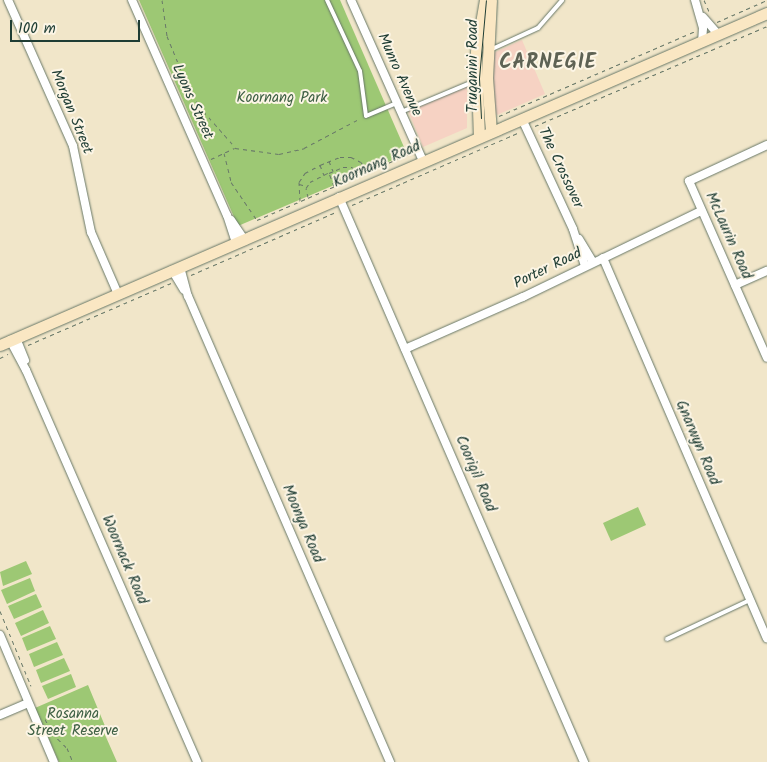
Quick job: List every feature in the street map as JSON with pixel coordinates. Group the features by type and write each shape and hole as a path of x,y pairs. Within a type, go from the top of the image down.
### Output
{"street":[{"name":"Morgan Street","path":"8,0 73,146 91,232 118,294"},
{"name":"Lyons Street","path":"132,0 240,241"},
{"name":"Munro Avenue","path":"351,0 420,156"},
{"name":"Truganini Road","path":"479,136 475,81 477,34 485,0"},
{"name":"Truganini Road","path":"491,0 488,50 491,132"},
{"path":"695,0 706,27 718,34"},
{"name":"Koornang Road","path":"12,345 118,294 179,274 337,192 420,156 491,132 524,124 702,41 767,13"},
{"path":"702,41 706,27"},
{"name":"The Crossover","path":"524,124 573,229 585,266"},
{"name":"McLaurin Road","path":"767,145 689,181 767,358"},
{"name":"Coorigil Road","path":"337,192 584,762"},
{"name":"Porter Road","path":"405,349 701,211"},
{"name":"The Crossover","path":"573,229 594,262"},
{"name":"Gnarwyn Road","path":"602,258 767,638"},
{"path":"735,285 767,271"},
{"name":"Moonya Road","path":"179,274 390,762"},
{"name":"Woornack Road","path":"12,345 26,370 197,762"},
{"path":"0,636 54,762"},
{"path":"0,715 28,703"}],"lane":[{"path":"327,0 360,71 366,116 396,103"},
{"path":"488,50 538,28 562,0"},
{"path":"401,112 475,81"},
{"path":"667,639 750,600"}],"path":[{"path":"162,0 167,36 188,87 198,105 235,148"},
{"path":"494,118 767,0"},
{"path":"0,358 12,345 179,274 344,208 524,124 767,26"},
{"path":"204,162 235,148 278,154 304,148 366,116"},
{"path":"224,153 231,182 257,220 308,198 337,192 368,172 420,156"},
{"path":"300,201 298,184 305,172 329,160 352,156 361,162 368,172"},
{"path":"329,160 333,171"},
{"path":"320,164 324,175"},
{"path":"298,184 307,186 333,171 352,167 360,176"},
{"path":"329,173 337,192"},
{"path":"307,186 308,198"},
{"path":"0,611 32,688"},
{"path":"43,713 73,762"}],"shaded area":[{"path":"522,40 545,94 497,115 493,105 493,53"},
{"path":"467,82 467,128 423,147 407,108"}],"green space":[{"name":"Koornang Park","path":"139,0 340,0 407,154 238,226"},
{"path":"638,507 646,525 611,541 603,523"},
{"path":"26,561 32,574 3,586 0,572"},
{"path":"30,578 35,591 7,604 1,590"},
{"path":"36,594 42,607 14,619 8,606"},
{"path":"43,610 49,623 21,636 15,623"},
{"path":"50,626 56,639 27,651 22,638"},
{"path":"57,642 63,655 34,667 29,654"},
{"path":"64,658 70,671 41,683 36,670"},
{"path":"71,674 76,687 48,699 42,686"},
{"name":"Rosanna Street Reserve","path":"88,685 105,726 102,728 117,762 59,762 35,708"}],"tram line":[{"path":"481,118 479,78 486,0"}],"district":[{"name":"CARNEGIE","path":"548,63"}]}
